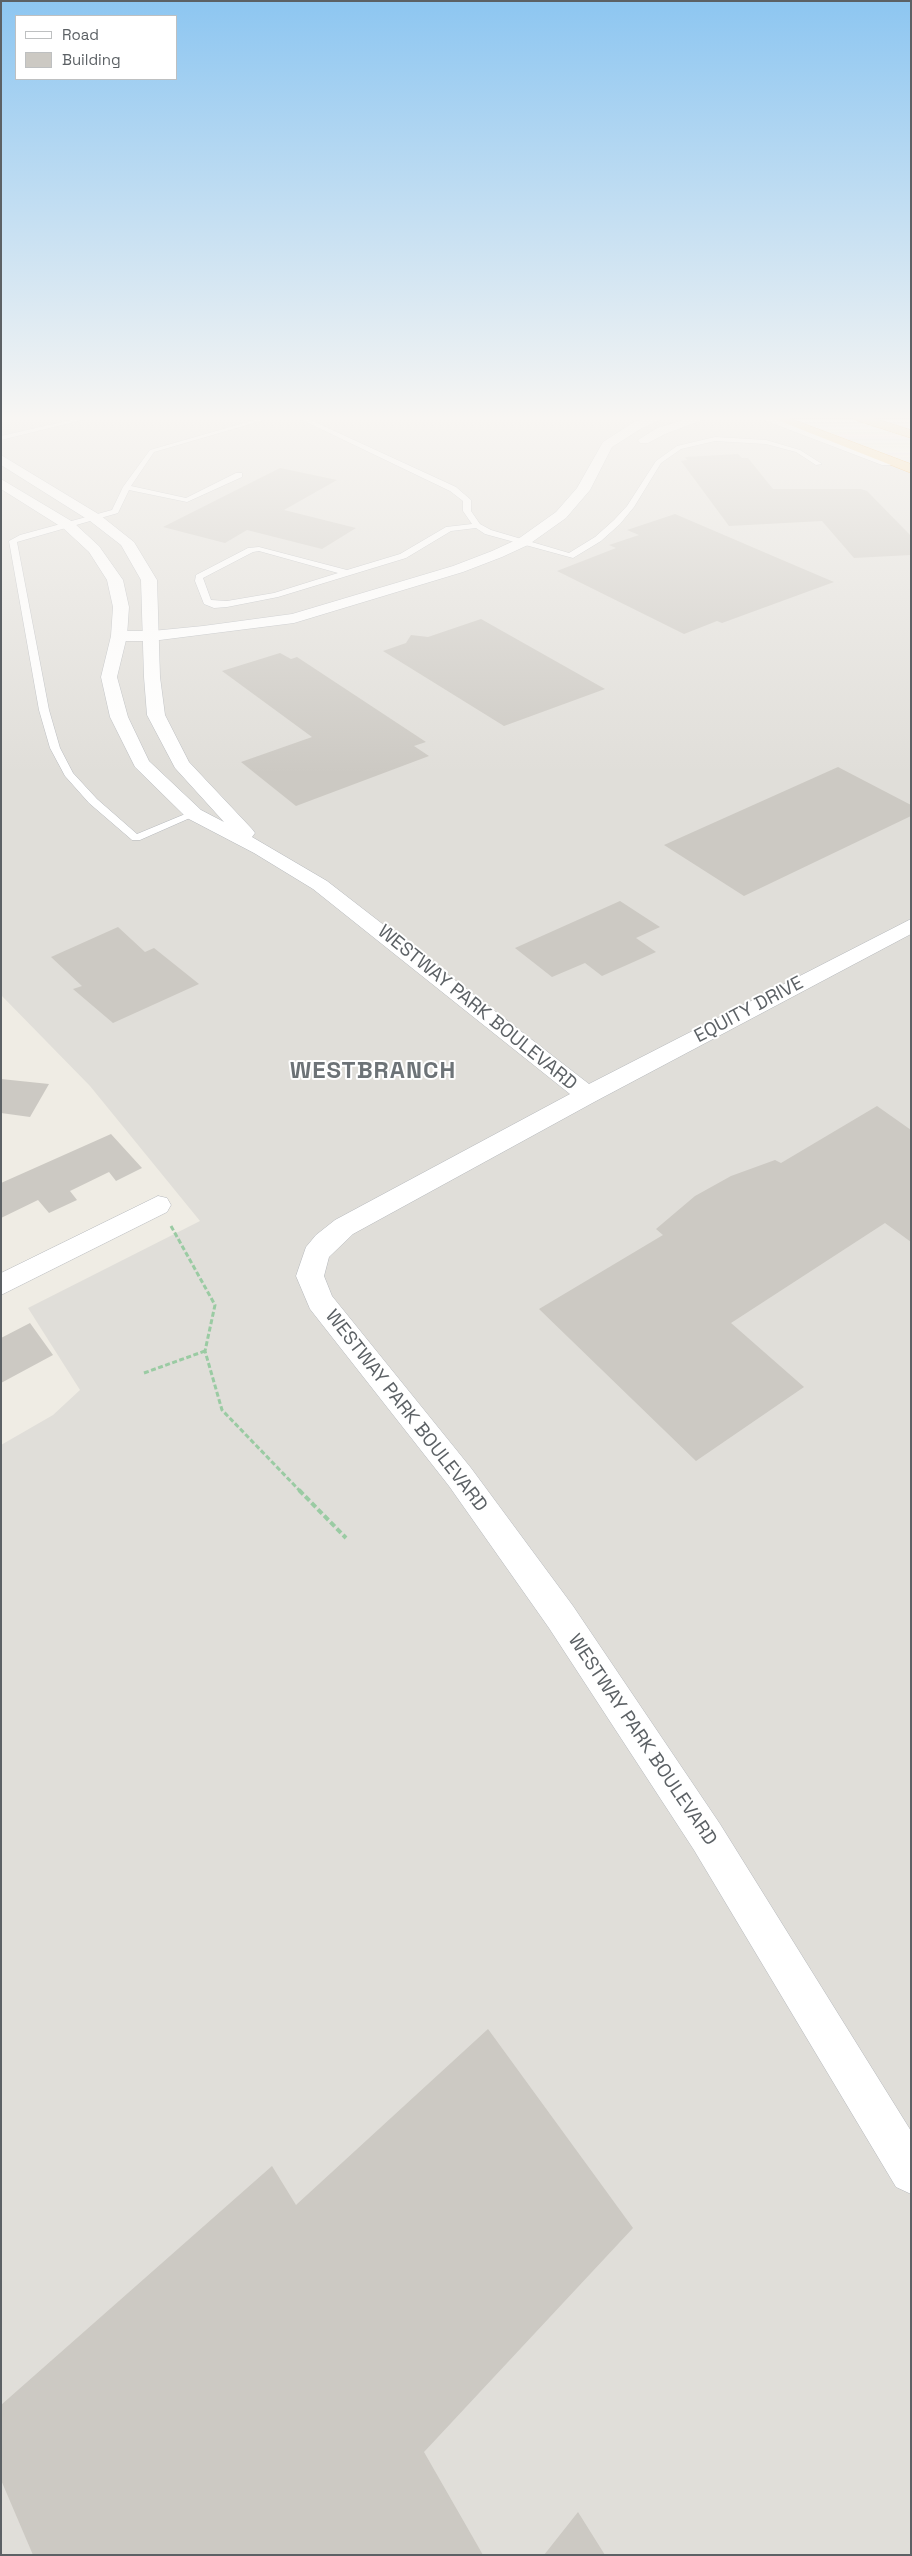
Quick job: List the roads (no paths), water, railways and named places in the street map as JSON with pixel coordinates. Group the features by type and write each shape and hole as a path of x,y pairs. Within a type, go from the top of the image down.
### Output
{"street":[{"name":"WESTWAY PARK BOULEVARD","path":"80,536 94,549 116,580 121,607 119,636 109,677 119,717 141,763 194,814 261,849 320,885 587,1095 344,1227 326,1242 316,1254 310,1276 320,1301 460,1477 566,1625 707,1837 911,2172"},
{"name":"WESTWAY PARK BOULEVARD","path":"120,536 127,542 149,580 152,677 156,715 181,764 261,849"},
{"path":"119,636 152,636 250,626 294,618 458,569 523,542 531,536"},
{"name":"EQUITY DRIVE","path":"587,1095 911,925"},
{"path":"1,1285 158,1204"}],"lane":[{"path":"29,536 13,541 44,710 55,748 69,774 93,801 136,838 194,814"},
{"path":"347,573 259,549 251,550 206,573 199,577 199,581 207,602 214,605 275,595 403,556 437,536"},
{"path":"503,536 570,556 601,536"}],"district":[{"name":"WESTBRANCH","path":"373,1071"}]}
